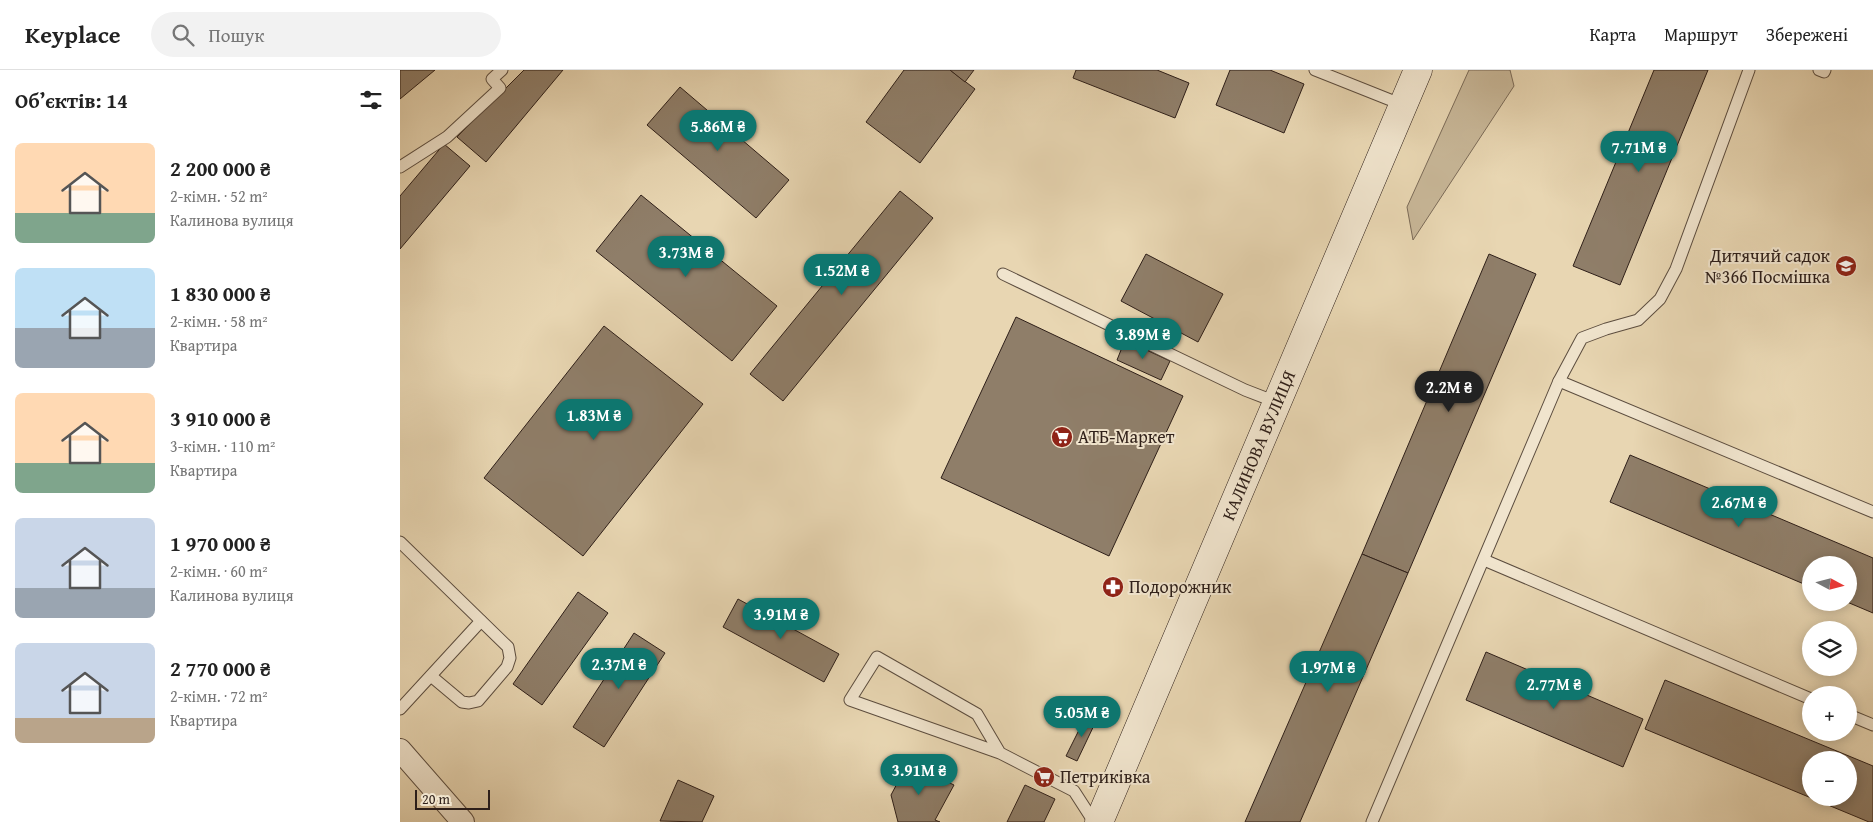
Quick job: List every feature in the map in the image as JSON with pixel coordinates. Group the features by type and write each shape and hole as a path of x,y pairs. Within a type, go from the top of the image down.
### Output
{"main road":[{"name":"КАЛИНОВА ВУЛИЦЯ","path":"1099,822 1418,70"}],"street":[{"path":"400,750 463,822"}],"lane":[{"path":"400,167 447,137 500,88 492,79 502,70"},
{"path":"1315,70 1403,105"},
{"path":"1372,822 1559,381 1582,338 1638,320 1660,299 1676,269 1749,70"},
{"path":"1819,70 1824,72 1825,70"},
{"path":"1003,274 1245,390 1276,402"},
{"path":"1559,381 1873,512"},
{"path":"400,542 508,647 510,658 507,667 478,701 462,702 431,676"},
{"path":"1484,560 1802,695"},
{"path":"400,709 481,622"},
{"path":"1000,753 977,714 877,657 850,700 1000,753 1074,791 1094,822"},
{"path":"1857,718 1873,725"}],"shaded area":[{"path":"1469,70 1510,70 1514,86 1413,240 1407,207"}],"building":[{"path":"400,70 435,70 400,99"},
{"path":"524,70 563,70 486,162 457,137"},
{"path":"904,70 950,70 975,89 920,163 866,122"},
{"path":"950,70 974,70 965,82"},
{"path":"1076,70 1157,70 1189,83 1175,118 1073,78"},
{"path":"1230,70 1270,70 1304,84 1284,133 1216,105"},
{"path":"1654,70 1708,70 1620,285 1573,266"},
{"path":"680,87 789,180 756,218 647,125"},
{"path":"444,144 470,166 400,249 400,196"},
{"path":"900,191 933,218 783,401 750,374"},
{"path":"641,195 777,306 732,361 596,251"},
{"path":"1146,254 1223,294 1198,342 1121,301"},
{"path":"1489,254 1536,274 1408,573 1362,554"},
{"name":"АТБ-Маркет","path":"1016,317 1183,396 1109,556 941,478"},
{"path":"604,326 703,404 583,556 484,478"},
{"path":"1125,340 1170,361 1161,380 1117,360"},
{"path":"1630,455 1873,558 1873,613 1858,607 1858,556 1802,556 1802,583 1610,502"},
{"path":"1362,554 1408,573 1300,822 1245,822"},
{"path":"578,592 608,613 542,705 513,684"},
{"path":"738,599 839,654 824,682 723,627"},
{"path":"634,633 665,653 604,747 573,727"},
{"path":"1486,652 1643,719 1623,767 1466,700"},
{"path":"1665,680 1802,737 1802,741 1813,741 1837,751 1802,751 1802,794 1645,729"},
{"path":"1087,714 1097,719 1077,761 1066,756"},
{"path":"1857,759 1873,766 1873,822 1830,806 1857,806"},
{"path":"908,763 954,785 935,820 940,822 898,822 891,795"},
{"path":"678,780 714,796 702,822 660,821"},
{"path":"1025,785 1055,799 1044,822 1007,822"}],"place":[{"name":"Дитячий садок №366 Посмішка","path":"1846,266"},
{"name":"АТБ-Маркет","path":"1062,437"},
{"name":"Подорожник","path":"1113,587"},
{"name":"Петриківка","path":"1044,777"}]}
